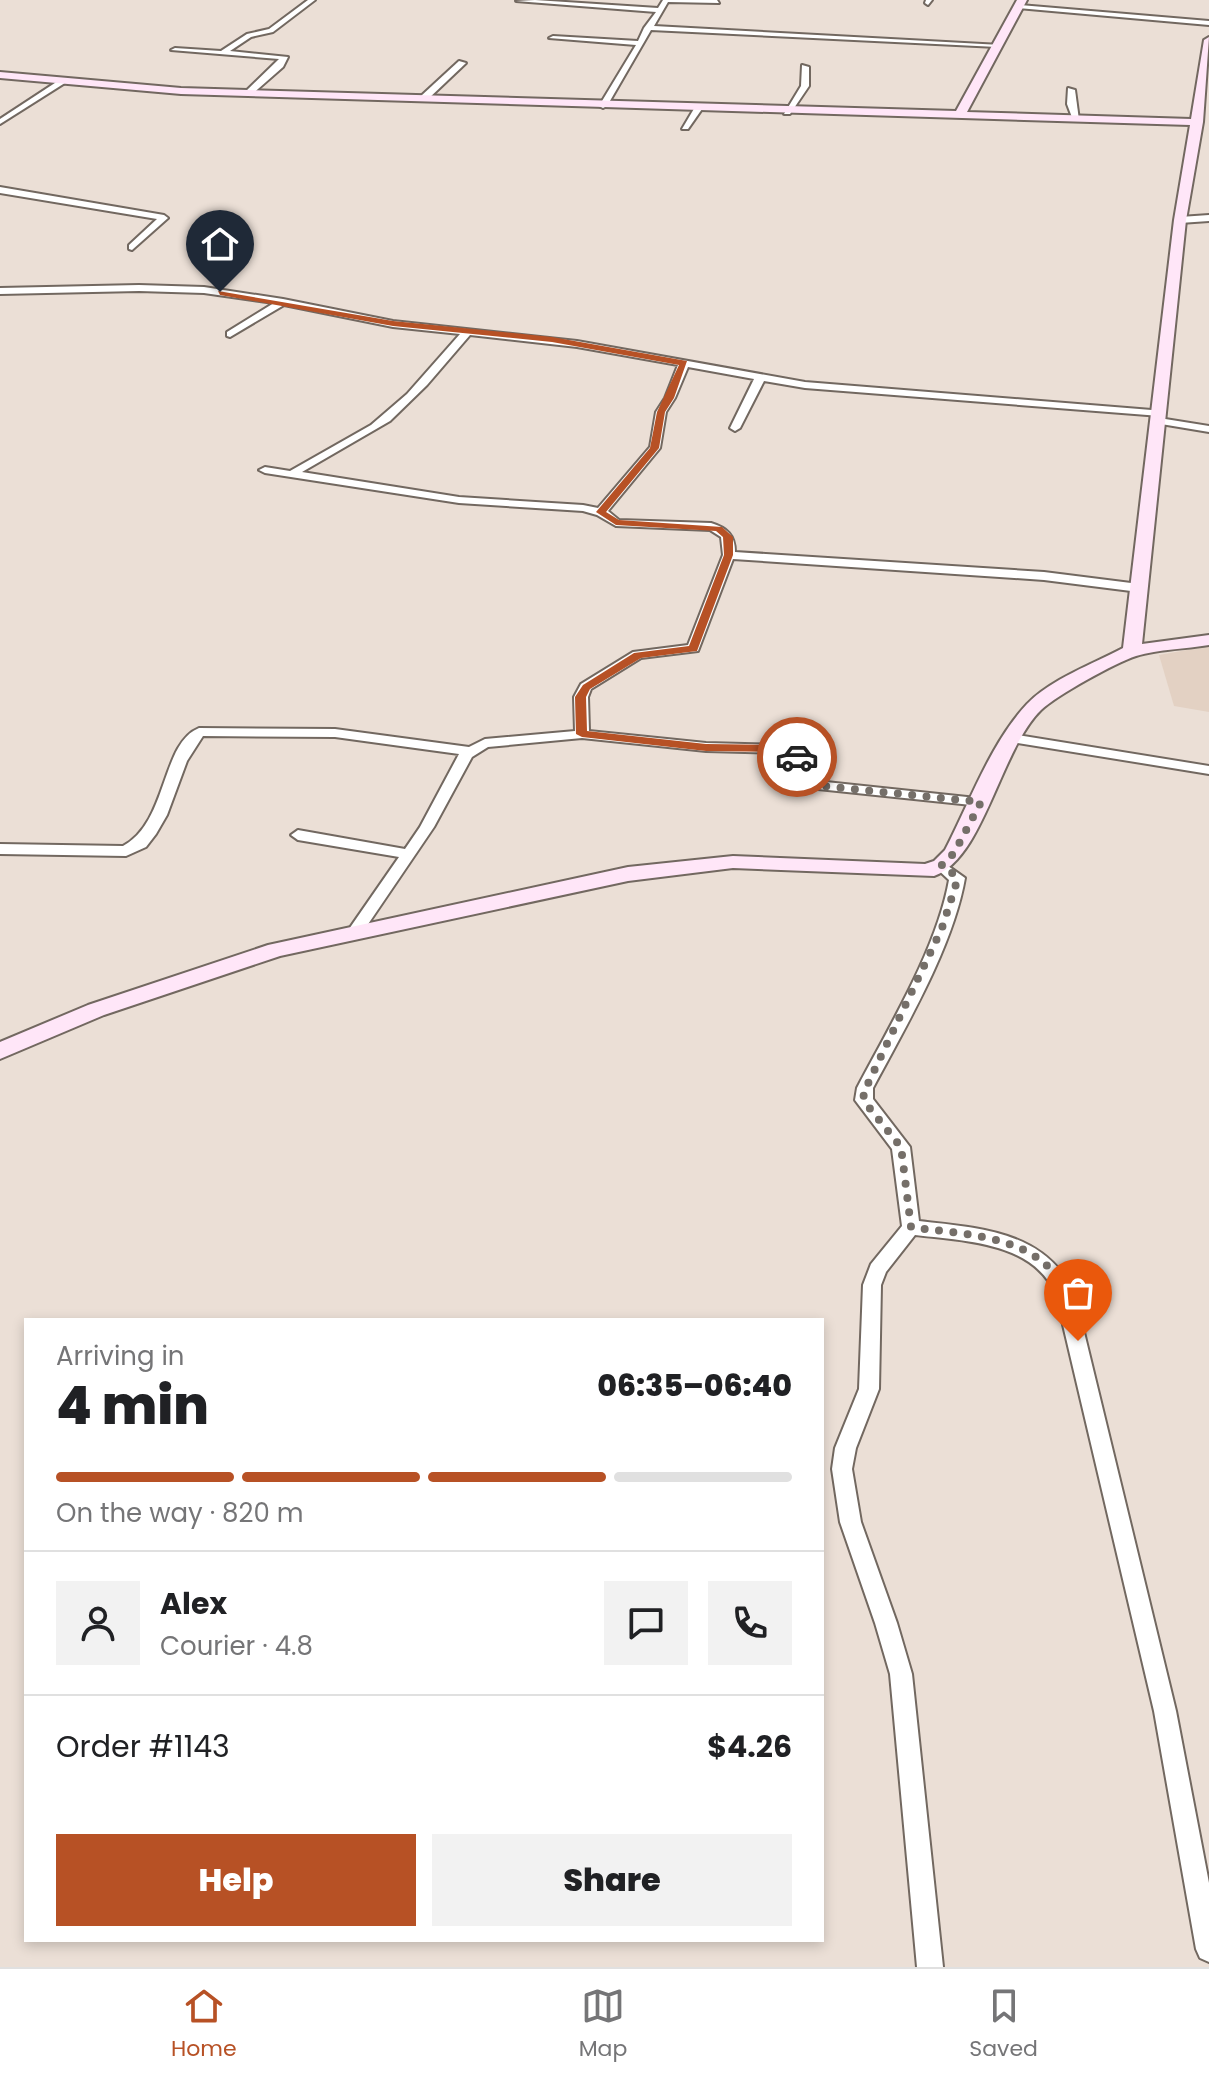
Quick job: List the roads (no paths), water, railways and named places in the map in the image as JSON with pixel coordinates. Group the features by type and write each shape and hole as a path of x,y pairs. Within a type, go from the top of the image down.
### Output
{"street":[{"path":"223,53 250,34 271,31 312,0"},
{"path":"603,106 647,28 667,0 717,2"},
{"path":"519,1 660,10"},
{"path":"960,114 1021,4 1209,23"},
{"path":"647,28 997,45"},
{"path":"553,38 641,43"},
{"path":"1132,651 1180,220 1209,40"},
{"path":"175,50 284,57 280,65 248,93"},
{"path":"424,98 462,63"},
{"path":"787,112 805,86 805,67"},
{"path":"0,75 248,93 787,112 1198,122"},
{"path":"0,122 64,81"},
{"path":"1071,90 1071,104 1076,118"},
{"path":"685,127 698,109"},
{"path":"0,190 164,218 132,247"},
{"path":"1180,220 1209,218"},
{"path":"0,291 173,288 283,302 393,324 552,340 760,378 851,390 1159,417 1209,429"},
{"path":"230,334 283,302"},
{"path":"293,474 321,453 378,424 447,358 467,332"},
{"path":"601,512 655,448 661,412 684,363"},
{"path":"735,428 760,378"},
{"path":"265,470 459,500 561,505 601,512 616,523 719,529 728,537 729,555 693,648 638,655 586,687 581,697 582,734"},
{"path":"729,555 1044,576 1139,588"},
{"path":"0,1051 96,1010 276,950 674,866 777,862 917,872 941,866 954,853 1011,738 1025,716 1047,696 1132,651 1209,640"},
{"path":"0,849 126,851 139,846 149,834 183,754 199,732 335,733 470,751"},
{"path":"355,932 409,854 470,751 485,743 582,734 715,748 780,749 794,753 811,779 823,786 981,802"},
{"path":"1011,738 1209,770"},
{"path":"298,835 409,854"},
{"path":"930,1967 901,1674 894,1641 852,1528 842,1470 845,1443 865,1407 869,1387 872,1285 878,1269 911,1227 901,1147 867,1105 863,1094 942,928 957,881 954,874 941,866"},
{"path":"911,1227 989,1239 1015,1247 1038,1259 1052,1271 1061,1285 1078,1341 1165,1711 1209,1949"}]}
